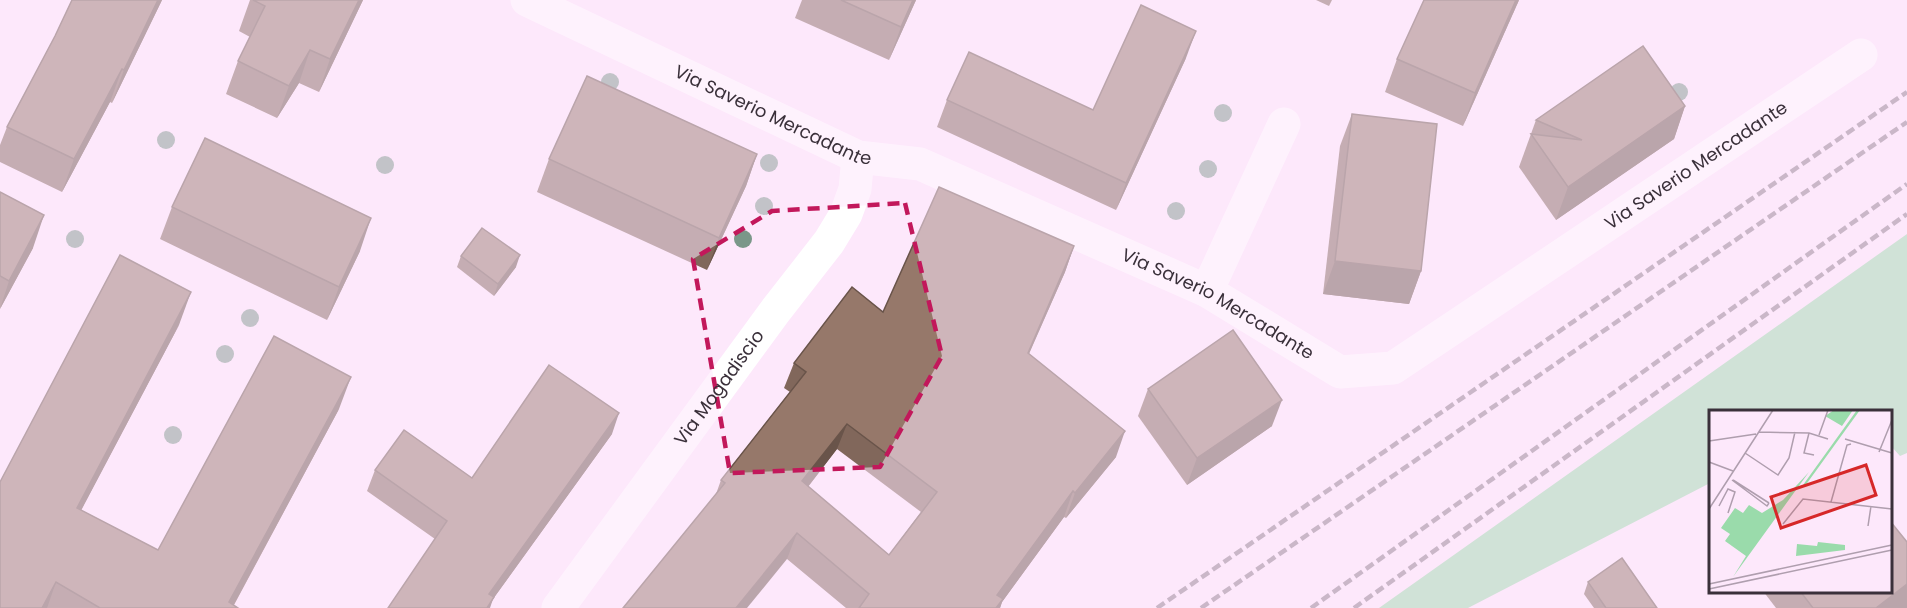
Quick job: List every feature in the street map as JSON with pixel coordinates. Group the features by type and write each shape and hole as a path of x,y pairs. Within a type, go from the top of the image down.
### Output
{"street":[{"name":"Via Saverio Mercadante","path":"527,0 858,157 921,164 1207,291 1340,372 1393,368 1861,55"},
{"path":"1207,291 1284,124"},
{"name":"Via Mogadiscio","path":"558,608 776,310 830,242 846,214 855,189 858,157"}],"highlighted area":[{"path":"905,203 942,356 880,467 730,473 693,259 772,211"}],"green space":[{"path":"1907,234 1907,453 1900,456 1892,447 1892,410 1709,410 1709,484 1468,608 1379,608"}],"building":[{"path":"72,0 158,0 124,70 122,69 74,159 7,127"},
{"path":"253,0 359,0 330,59 310,50 289,86 238,61 265,6"},
{"path":"841,0 913,0 901,27"},
{"path":"1424,0 1516,0 1475,93 1397,59"},
{"path":"1141,5 1196,31 1126,183 947,100 969,52 1093,110"},
{"path":"1643,46 1685,106 1568,187 1531,134 1582,140 1536,120"},
{"path":"587,76 757,154 719,238 549,159"},
{"path":"1352,114 1437,124 1421,271 1335,261"},
{"path":"205,138 371,218 339,287 172,207"},
{"path":"939,187 1074,246 1028,353 1125,431 1075,493 1073,491 997,595 1003,599 996,608 859,608 869,594 797,533 736,608 623,608 725,483 721,480 806,372 794,363 852,287 883,312","holes":["847,424 937,492 889,555 802,481"]},
{"path":"0,192 44,215 9,281 0,276"},
{"path":"482,228 520,255 498,284 461,256"},
{"path":"120,255 191,292 77,508 158,550 274,336 351,377 229,602 238,608 100,608 56,582 42,608 0,608 0,482"},
{"path":"1233,330 1282,400 1197,458 1148,389"},
{"path":"549,365 619,413 489,594 494,597 487,608 388,608 447,521 375,470 404,430 472,478"},
{"path":"1892,523 1907,542 1907,584 1876,608 1813,608 1802,593 1892,593"},
{"path":"1622,558 1657,608 1606,608 1588,582"}],"railway":[{"path":"1157,608 1907,92"},
{"path":"1201,608 1907,122"},
{"path":"1311,608 1907,184"},
{"path":"1354,608 1907,214"}]}
